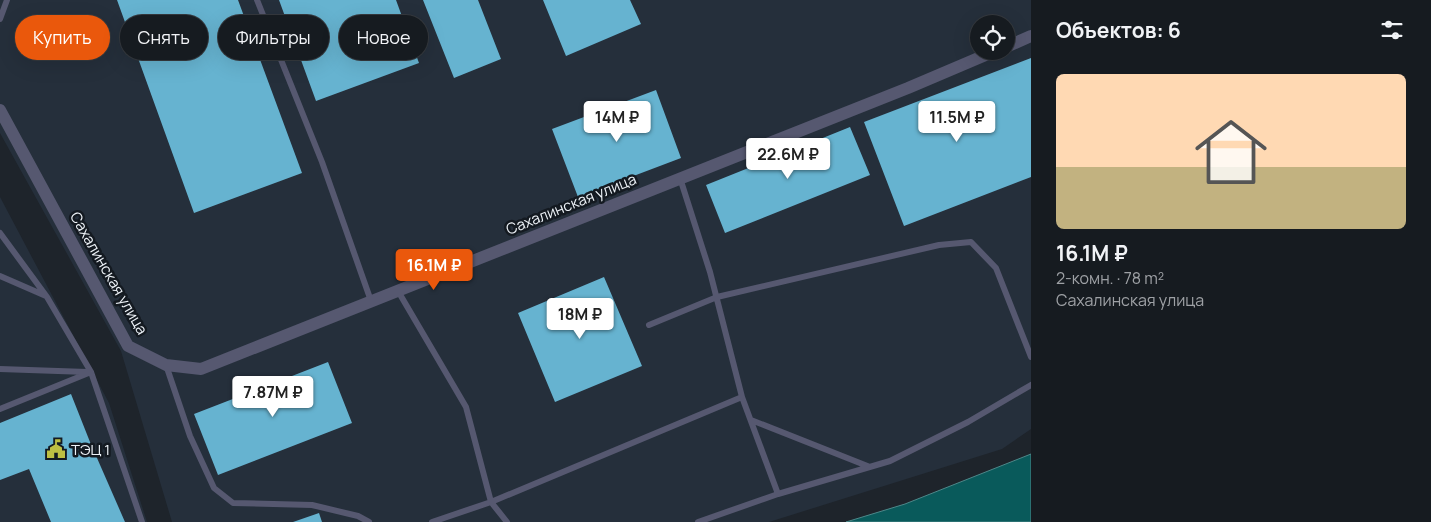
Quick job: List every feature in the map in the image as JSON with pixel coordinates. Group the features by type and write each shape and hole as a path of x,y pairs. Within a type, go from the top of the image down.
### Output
{"street":[{"path":"1015,43 1031,36"},
{"name":"Сахалинская улица","path":"0,110 128,346 166,365 201,369 973,60"}],"lane":[{"path":"0,19 7,0"},
{"path":"257,0 322,162 371,301"},
{"path":"680,178 717,297 742,397 778,494"},
{"path":"0,233 47,297 91,372 142,522"},
{"path":"649,325 717,297 938,245 971,242 996,268 1031,357"},
{"path":"0,276 47,297"},
{"path":"398,290 466,407 491,502 507,522"},
{"path":"166,365 190,436 214,488 233,503 312,505 358,516 369,522"},
{"path":"0,369 91,372"},
{"path":"0,409 91,372"},
{"path":"698,522 778,494 890,461 968,422 1031,385"},
{"path":"432,522 491,502 742,397"},
{"path":"751,420 871,467"}],"shaded area":[{"path":"0,0 1031,0 1031,429 1002,449 769,522 172,522 121,351 0,133"},
{"path":"0,197 109,403 147,522 0,522"},
{"path":"1031,454 1031,522 846,522 905,504"}],"building":[{"path":"117,0 238,0 244,15 218,15 218,60 260,60 302,173 194,213 139,60 208,60 208,15 122,15"},
{"path":"279,0 396,0 401,15 339,15 339,60 418,60 419,63 316,101 301,60 329,60 329,15 284,15"},
{"path":"423,0 478,0 501,59 454,78"},
{"path":"543,0 630,0 641,24 566,56"},
{"path":"1031,58 1031,177 904,226 864,122"},
{"path":"656,90 681,158 578,197 552,129"},
{"path":"850,127 870,175 725,233 706,185"},
{"path":"604,277 642,366 555,402 518,313"},
{"path":"328,362 352,423 218,475 194,414"},
{"path":"71,394 125,522 51,522 29,469 0,480 0,423"},
{"path":"319,513 322,522 293,522"}],"place":[{"name":"ТЭЦ 1","path":"56,449"}]}
